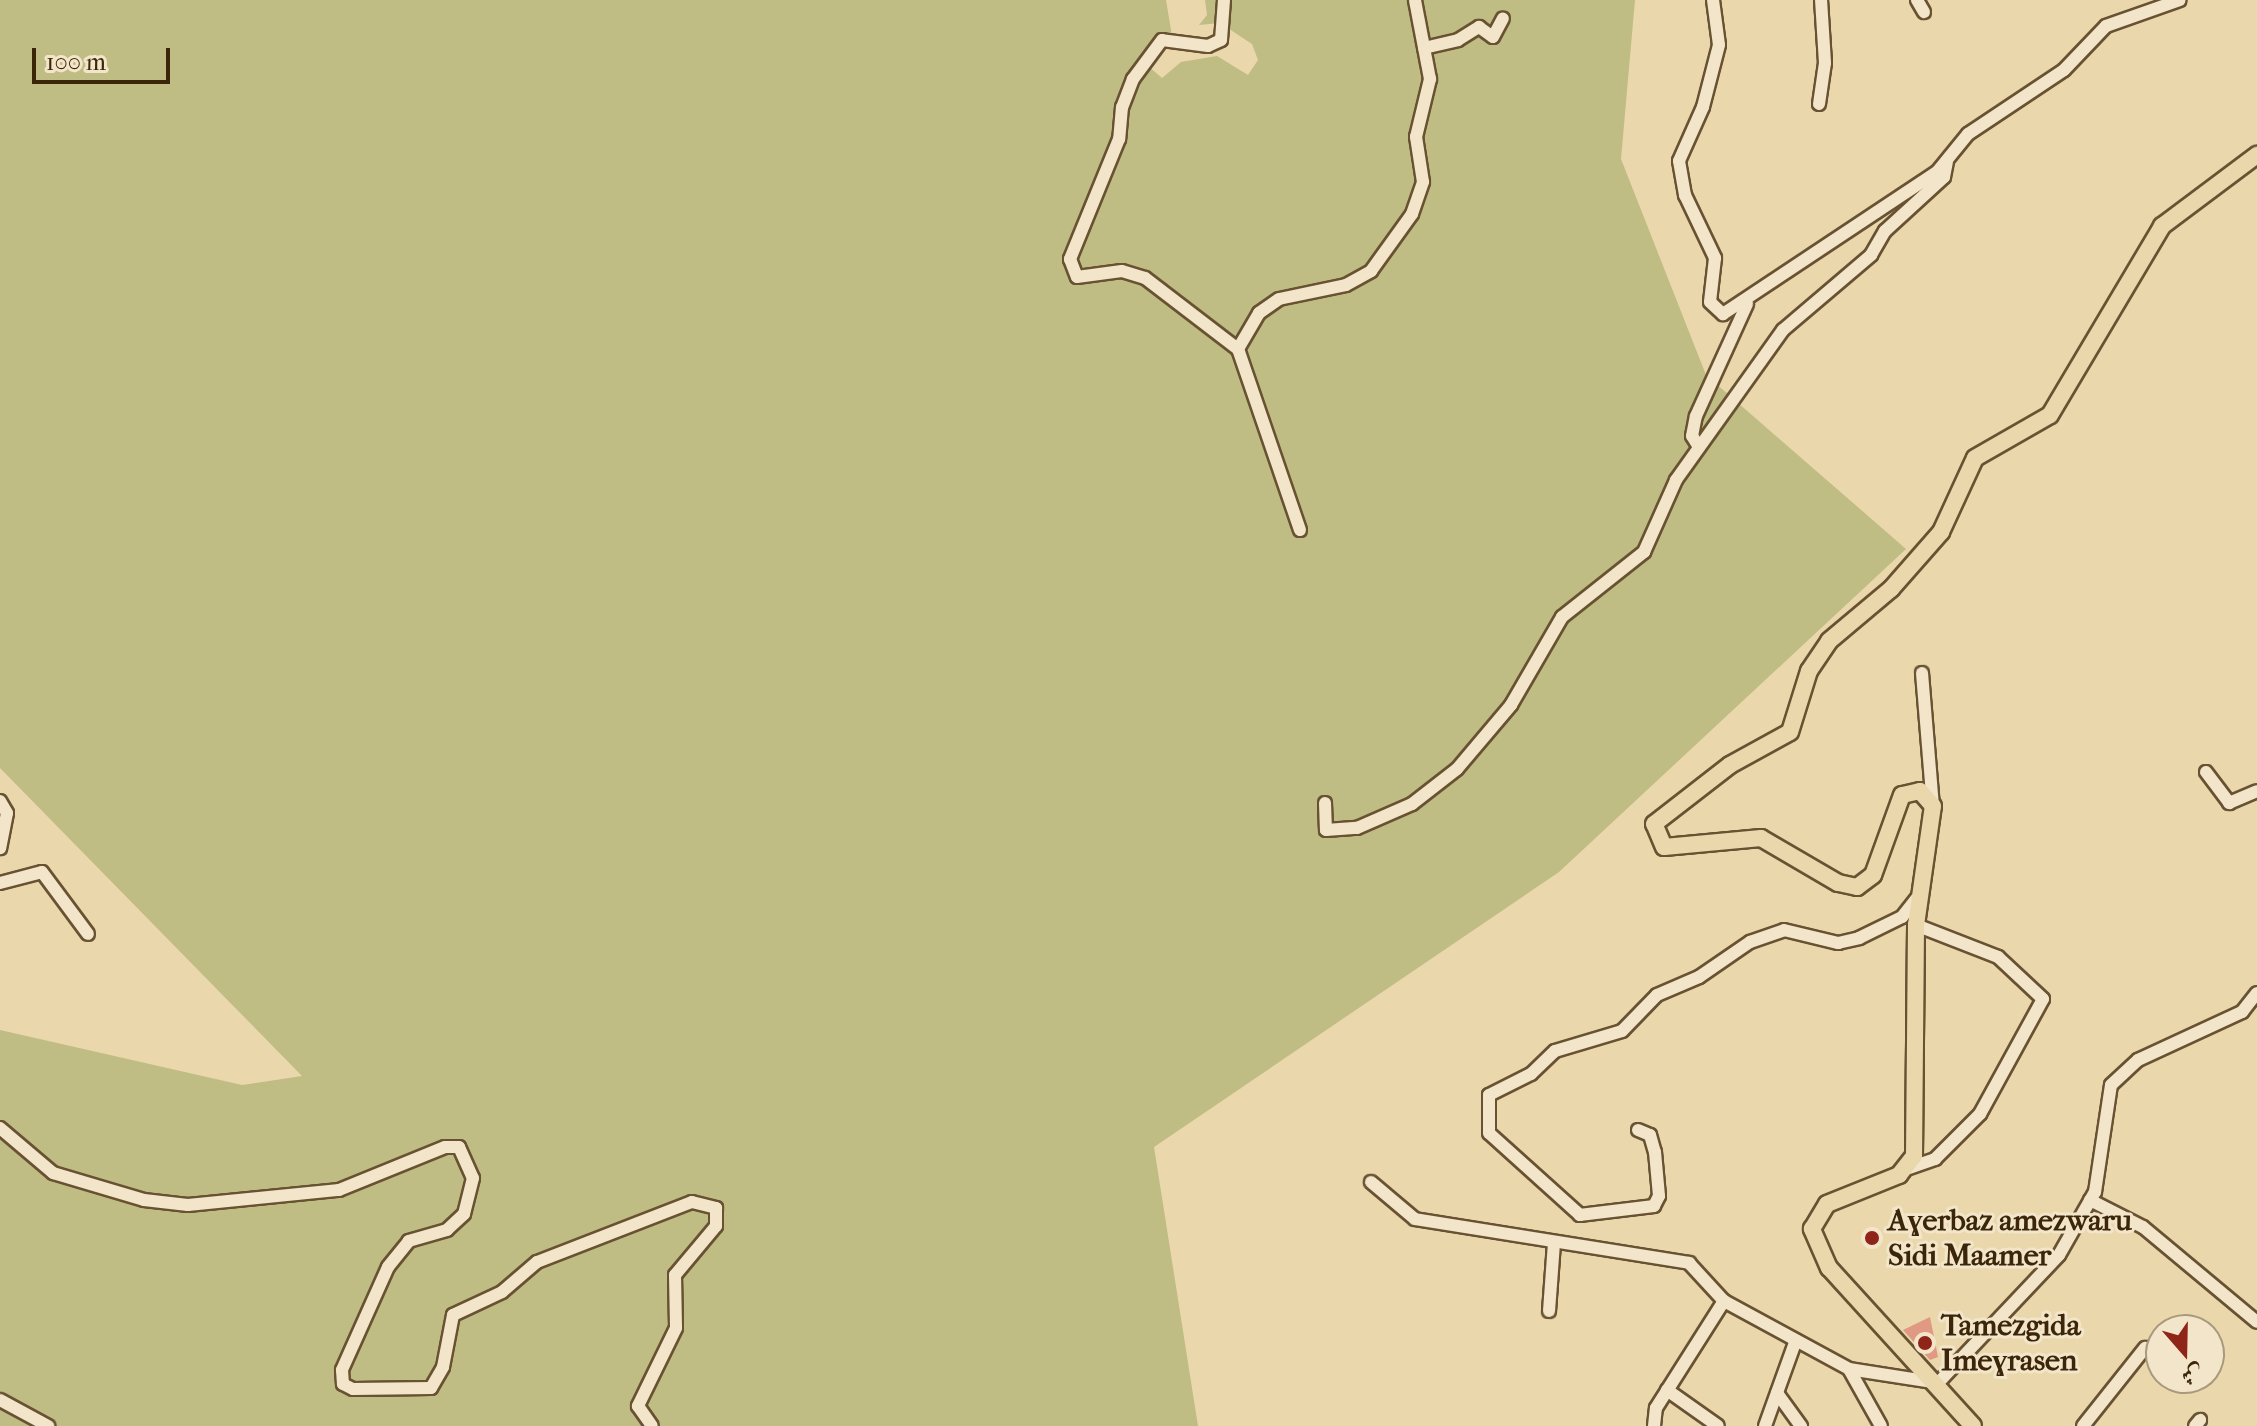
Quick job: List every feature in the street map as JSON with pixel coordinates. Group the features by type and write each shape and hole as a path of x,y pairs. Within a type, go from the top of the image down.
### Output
{"main road":[{"path":"1973,1426 1938,1383 1829,1268 1813,1241 1812,1229 1827,1204 1909,1168 1917,1138 1917,898 1933,806 1920,791 1902,795 1873,875 1857,887 1838,883 1761,838 1671,849 1654,832 1665,812 1730,765 1790,732 1809,671 1829,641 1891,589 1941,532 1975,458 2050,415 2162,226 2257,155"}],"street":[{"path":"1224,0 1221,40 1208,46 1162,40 1133,79 1123,100 1119,139 1070,259 1077,277 1122,271 1145,278 1238,349 1300,530"},
{"path":"1238,349 1269,306 1354,282 1390,251 1423,182 1416,137 1430,79 1415,0"},
{"path":"1713,0 1719,45 1703,107 1681,147 1679,168 1715,258 1711,306 1723,314 1747,304 1947,162 1968,134 2064,70 2106,26 2180,0"},
{"path":"1819,104 1825,63 1821,0"},
{"path":"1917,0 1924,12"},
{"path":"1424,48 1458,40 1479,27 1493,37 1503,18"},
{"path":"1325,803 1324,828 1345,831 1389,817 1447,779 1511,705 1562,617 1644,552 1668,495 1783,330 1871,255 1885,231 1944,177 1947,162"},
{"path":"1699,447 1692,436 1696,416 1747,304"},
{"path":"1922,673 1933,806"},
{"path":"2206,772 2229,803 2257,791"},
{"path":"0,801 7,813 0,848"},
{"path":"0,883 42,872 88,934"},
{"path":"1638,1130 1652,1141 1659,1196 1654,1206 1580,1215 1489,1133 1489,1095 1531,1074 1555,1051 1622,1031 1657,995 1699,977 1750,942 1784,930 1838,943 1859,938 1902,917 1917,898"},
{"path":"1909,1168 1935,1159 1980,1114 2043,999 1998,957 1916,925"},
{"path":"1371,1182 1415,1219 1689,1263 1724,1301 1849,1369 1938,1383 2059,1255 2090,1200 2111,1085 2138,1060 2242,1012 2257,993"},
{"path":"0,1128 53,1173 188,1205 339,1190 445,1147 459,1147 473,1178 464,1214 447,1230 409,1241 388,1267 342,1370 343,1384 353,1389 431,1388 443,1367 453,1315 502,1292 537,1262 692,1202 716,1208 720,1220 675,1275 676,1328 638,1406 652,1426"},
{"path":"2090,1200 2143,1227 2257,1322"},
{"path":"1549,1311 1554,1243"},
{"path":"1654,1426 1667,1390 1724,1301"},
{"path":"1765,1426 1796,1340"},
{"path":"2083,1426 2145,1348"},
{"path":"1849,1369 1881,1426"},
{"path":"1667,1390 1718,1426"},
{"path":"1777,1393 1801,1426"},
{"path":"0,1400 48,1426"}],"shaded area":[{"path":"0,0 1166,0 1172,36 1147,65 1162,78 1181,62 1217,56 1248,75 1258,60 1252,44 1220,23 1199,25 1207,15 1205,0 1635,0 1621,159 1706,375 1906,549 1559,872 1154,1147 1198,1426 0,1426 0,1030 242,1085 302,1076 0,768"}],"building":[{"name":"Tamezgida Imeɣrasen","path":"1930,1317 1938,1357 1930,1360 1903,1330"}],"place":[{"name":"Aɣerbaz amezwaru Sidi Maamer","path":"1872,1238"},
{"name":"Tamezgida Imeɣrasen","path":"1925,1343"}]}
